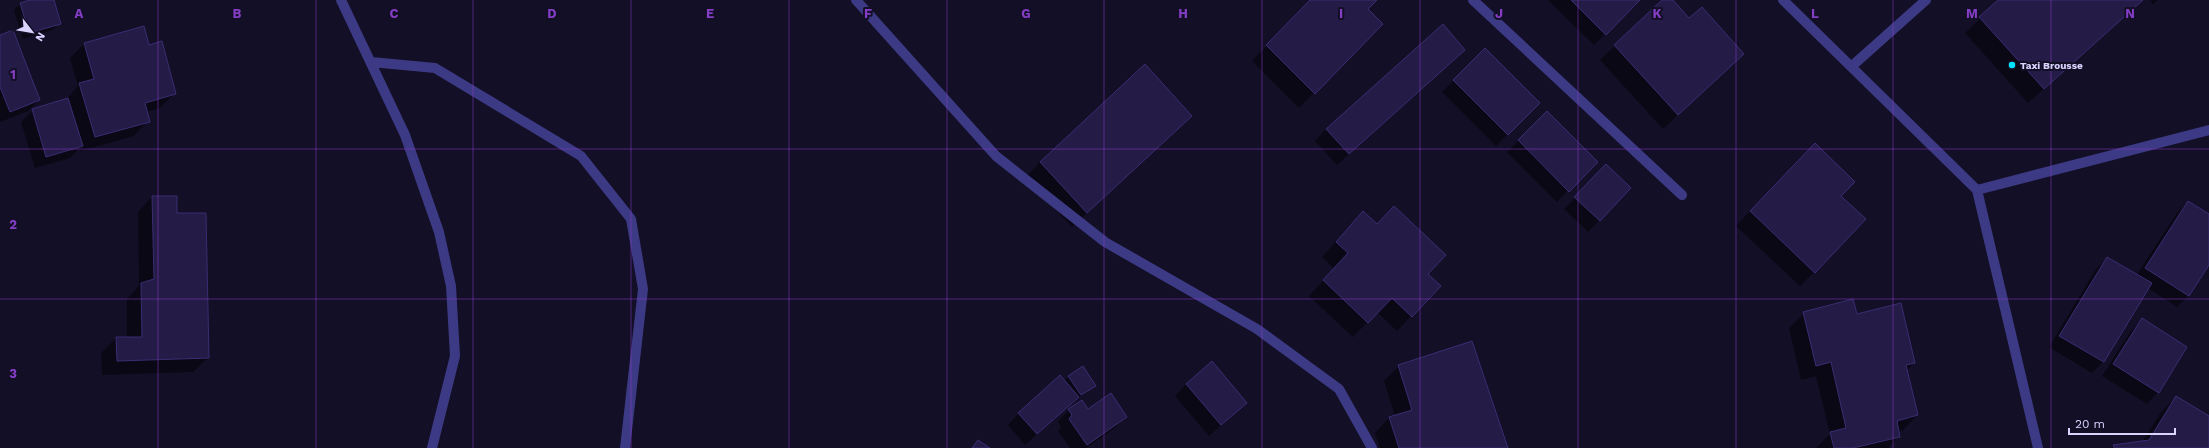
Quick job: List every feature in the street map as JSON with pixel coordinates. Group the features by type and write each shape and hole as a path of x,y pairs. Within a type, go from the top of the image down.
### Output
{"street":[{"path":"341,0 405,135 439,232 451,286 455,356 432,448"},
{"path":"856,0 996,156 1105,242 1257,329 1339,389 1372,448"},
{"path":"1473,0 1682,195"},
{"path":"1783,0 1977,190 2038,448"},
{"path":"1852,66 1926,0"},
{"path":"371,62 435,68 581,156 630,219 643,289 625,448"},
{"path":"1977,190 2209,130"}],"building":[{"path":"30,0 54,0 61,24 29,33 20,3"},
{"path":"1310,0 1377,0 1368,9 1383,24 1315,94 1266,45"},
{"path":"1571,0 1640,0 1606,35"},
{"path":"1662,0 1673,0 1689,18 1702,7 1744,54 1678,115 1614,45"},
{"path":"1998,0 2143,0 2044,89 1979,17"},
{"path":"1443,24 1465,50 1349,154 1326,129"},
{"path":"144,26 149,45 162,41 176,94 145,103 150,122 95,137 79,83 94,79 84,43"},
{"path":"13,30 40,100 10,112 0,87 0,35"},
{"path":"1485,48 1540,103 1508,135 1453,80"},
{"path":"1145,64 1192,116 1087,213 1040,162"},
{"path":"68,98 83,146 46,157 32,109"},
{"path":"1547,111 1598,162 1569,192 1518,140"},
{"path":"1815,143 1855,182 1841,196 1866,219 1815,273 1750,211"},
{"path":"1606,164 1631,188 1600,221 1574,197"},
{"path":"152,196 177,196 177,213 206,213 209,358 117,361 116,337 142,337 141,283 154,279"},
{"path":"2188,201 2209,214 2209,265 2189,296 2145,268"},
{"path":"1394,206 1446,255 1428,274 1441,286 1412,317 1392,298 1368,323 1323,280 1348,253 1336,242 1363,211 1377,224"},
{"path":"2107,257 2152,283 2104,362 2059,336"},
{"path":"1853,299 1857,314 1901,303 1915,363 1906,365 1918,415 1897,421 1900,437 1853,448 1834,448 1830,432 1846,428 1831,362 1816,366 1803,312"},
{"path":"2142,318 2187,347 2159,393 2113,364"},
{"path":"1472,341 1508,448 1399,448 1389,417 1412,410 1398,365"},
{"path":"1212,361 1247,403 1221,425 1186,384"},
{"path":"1083,366 1096,386 1081,395 1068,376"},
{"path":"1060,375 1079,397 1037,434 1018,413"},
{"path":"1111,393 1127,417 1087,445 1069,419 1072,415 1068,409 1082,400 1088,409"},
{"path":"2176,396 2209,416 2209,448 2114,448 2113,445 2149,440"},
{"path":"978,440 990,448 972,448"}],"place":[{"name":"Taxi Brousse","path":"2012,65"}]}
